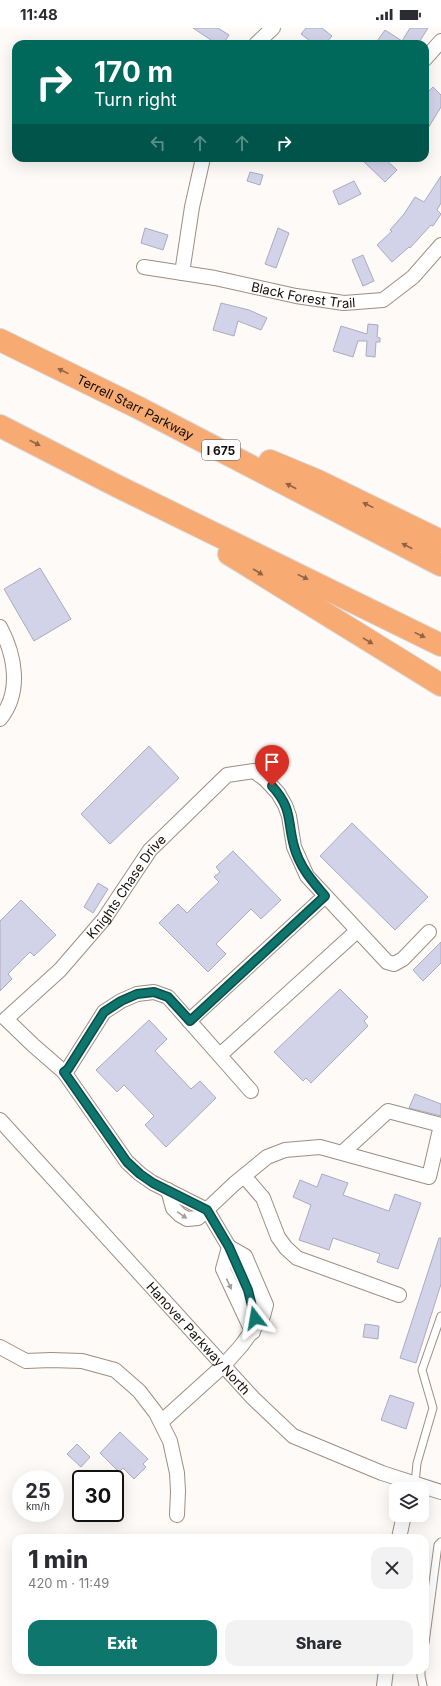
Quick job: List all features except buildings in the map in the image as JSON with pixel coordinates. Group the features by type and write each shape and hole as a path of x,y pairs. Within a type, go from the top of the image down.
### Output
{"highway":[{"name":"Terrell Starr Parkway","path":"0,340 137,407 441,565"},
{"path":"137,407 318,481 441,541"},
{"path":"0,426 117,486 441,645"},
{"path":"117,486 441,685"}],"street":[{"path":"260,40 273,28"},
{"path":"429,54 441,40"},
{"path":"182,273 192,207 203,162"},
{"name":"Black Forest Trail","path":"144,267 215,278 296,296 344,304 383,300 413,277 441,245"},
{"path":"0,627 8,644 13,662 15,681 5,713 0,719"},
{"name":"Knights Chase Drive","path":"207,1210 140,1174 127,1162 64,1072 6,1019 60,970 104,919 150,850 227,775 254,771 266,780 278,793 289,816 294,847 307,876 387,962 394,964 403,960 429,932"},
{"path":"190,1021 325,896"},
{"path":"220,1055 357,931"},
{"path":"64,1072 68,1069 104,1012 121,1001 137,994 154,992 168,997 251,1091"},
{"path":"161,1422 224,1365 253,1332 255,1318 253,1287 207,1210 267,1157 285,1150 320,1147 342,1153 430,1177 440,1126 388,1111 342,1153"},
{"name":"Hanover Parkway North","path":"0,1120 253,1398 293,1436 404,1482"},
{"path":"244,1176 263,1198 278,1237 286,1248 297,1258 399,1295"},
{"path":"229,1247 223,1269 253,1332"},
{"path":"0,1347 26,1361 82,1361 115,1370 139,1391 161,1422 170,1441 177,1473 177,1515"},
{"name":"Hanover Parkway North","path":"429,1489 441,1492"},
{"path":"400,1534 402,1522"},
{"path":"384,1686 386,1674"}],"lane":[{"path":"415,1482 417,1463 434,1408 422,1370 441,1316"},
{"path":"429,1612 438,1545 441,1542"},
{"path":"420,1674 423,1686"}],"route":[{"path":"255,1318 248,1290 229,1247 207,1210 153,1183 127,1162 105,1129 88,1109 64,1072 68,1069 104,1012 121,1001 137,994 154,992 168,997 190,1021 325,896 307,876 294,847 289,816 285,804 272,786"}]}
